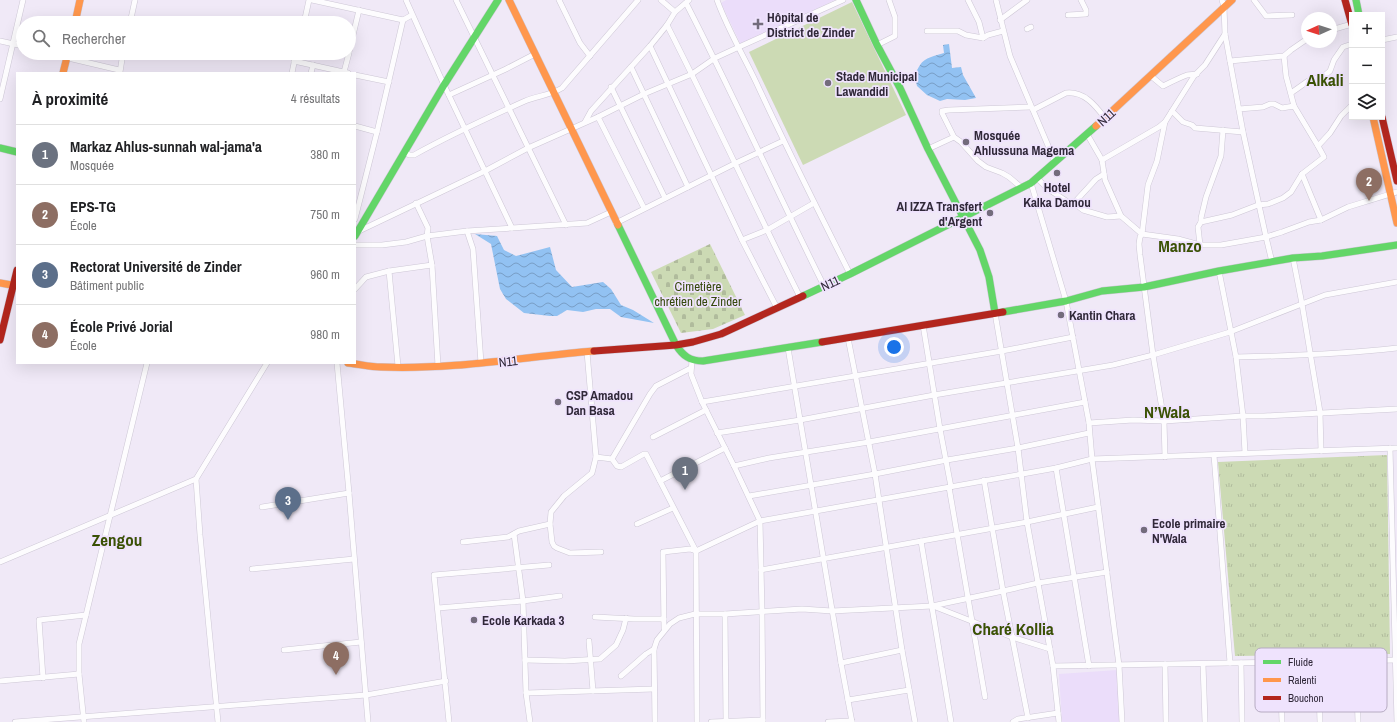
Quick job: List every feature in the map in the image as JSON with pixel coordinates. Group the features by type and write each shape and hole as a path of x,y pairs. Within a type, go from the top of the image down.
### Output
{"street":[{"path":"19,16 23,0"},
{"path":"77,16 80,0"},
{"path":"132,16 135,0"},
{"path":"306,16 310,0 403,20 412,15"},
{"path":"406,0 444,85 512,228"},
{"path":"456,0 566,225"},
{"path":"356,233 444,85 498,0"},
{"path":"509,0 676,345 691,364 691,374 702,402 760,521 763,721 711,722"},
{"path":"559,0 580,43 590,56"},
{"path":"405,151 409,155 414,155 465,128 528,100 562,88 638,0"},
{"path":"661,0 675,12"},
{"path":"717,0 723,17 739,47 783,141 850,274"},
{"path":"356,233 485,171 528,148 598,117 644,94 692,74 715,58 843,0"},
{"path":"856,0 877,45 900,88 928,149 980,250 985,263 1013,416 1022,473 1027,522 1053,666 1059,722"},
{"path":"877,45 895,36 895,17 888,0"},
{"path":"968,0 979,22 983,38"},
{"path":"996,0 1012,63 1055,162"},
{"path":"1000,20 1027,0"},
{"path":"1068,15 1086,14 1086,10 1081,0"},
{"name":"N11","path":"356,364 380,367 438,366 481,363 587,352 676,345 721,334 850,274 1022,188 1034,180 1087,134 1151,76 1223,4 1232,0"},
{"path":"1254,0 1266,16 1292,15"},
{"path":"1345,0 1349,14"},
{"path":"1356,0 1358,12"},
{"path":"585,122 591,111 611,87 650,46 667,25 675,12 687,1 824,286"},
{"path":"1223,4 1225,34 1240,109 1243,132 1258,206 1272,262"},
{"path":"356,23 359,10"},
{"path":"356,215 403,20"},
{"path":"667,25 736,163 800,297"},
{"path":"1337,29 1349,26"},
{"path":"0,99 16,31"},
{"path":"927,31 958,31 966,35 983,38 988,35 1003,32"},
{"path":"1102,160 1165,122 1194,76 1198,74 1205,65 1225,34"},
{"path":"1385,39 1397,37"},
{"path":"0,40 16,45"},
{"path":"1230,60 1284,56 1301,43"},
{"path":"1291,93 1308,81 1325,75 1330,71 1334,60 1343,47 1349,45"},
{"path":"650,46 742,240 777,308"},
{"path":"449,95 506,70 535,54"},
{"path":"1201,222 1268,204 1287,195 1294,188 1302,174 1324,157 1294,106 1286,76 1284,56"},
{"path":"63,72 66,60"},
{"path":"80,60 119,72 122,60"},
{"path":"346,72 348,60"},
{"path":"292,72 294,61 342,72"},
{"path":"311,72 313,65"},
{"path":"631,67 688,187"},
{"path":"1151,76 1163,86 1188,75 1198,74"},
{"path":"356,75 389,82"},
{"path":"611,87 665,198"},
{"path":"1022,188 1009,177 978,161 961,142 954,137 942,111 1032,108 1066,93 1070,93 1077,94 1094,104 1104,118"},
{"path":"1240,109 1263,107 1270,104 1274,104 1282,108 1294,106"},
{"path":"1318,146 1349,108"},
{"path":"1172,111 1183,122 1192,125 1195,128 1243,132"},
{"path":"598,117 644,208"},
{"path":"1374,120 1394,193 1397,224"},
{"path":"1383,120 1397,181"},
{"path":"1165,122 1157,161 1148,185 1142,234 1140,237 1144,287 1164,421 1165,457"},
{"path":"356,126 377,132"},
{"path":"1200,245 1198,227 1201,222 1206,197 1221,156 1223,130"},
{"path":"1087,134 1102,160 1104,174 1110,193 1120,216 1142,234 1178,239 1200,245 1221,245 1266,237 1309,222 1321,220 1348,207 1394,193"},
{"path":"928,149 954,137"},
{"path":"616,223 711,175 783,141"},
{"path":"0,148 16,152"},
{"path":"1074,203 1096,179 1104,174"},
{"path":"1302,174 1321,220"},
{"path":"1034,180 1068,202 1074,203 1083,210 1107,217 1120,216"},
{"path":"1034,180 1066,301 1089,423 1092,459 1119,665 1122,722"},
{"path":"416,203 428,228 427,236 432,265 438,366"},
{"path":"742,240 767,230 814,203"},
{"path":"356,245 382,245 406,242 427,236 467,231 566,225 590,222 611,212"},
{"path":"467,231 473,249 481,363"},
{"path":"612,459 656,386 691,364 1066,301 1102,291 1144,287 1219,271 1293,258 1322,256 1397,245"},
{"path":"1293,258 1320,412 1321,451"},
{"path":"356,288 366,277 389,271 432,265"},
{"path":"389,271 398,366"},
{"path":"1219,271 1236,357 1243,416 1245,453"},
{"path":"717,433 800,420 934,395 1113,365 1153,355 1230,332 1325,295 1397,282"},
{"path":"0,283 15,286 0,340"},
{"path":"923,325 940,429 947,460 957,535 985,697"},
{"path":"702,402 1002,351 1072,337"},
{"path":"848,338 875,474 902,650 915,722"},
{"path":"788,348 852,722 828,722"},
{"path":"1236,357 1310,355 1397,348"},
{"path":"587,352 596,457 592,473 564,496 552,512 550,524 552,542 557,548 570,552 601,552"},
{"path":"84,719 79,674 79,650 146,364"},
{"path":"0,562 110,517 196,479 266,364"},
{"path":"337,364 368,722"},
{"path":"734,466 769,458 869,442 1085,402"},
{"path":"1089,423 1133,420 1164,421 1397,409"},
{"path":"653,437 706,410"},
{"path":"749,496 1018,448 1089,433"},
{"path":"660,481 725,448"},
{"path":"1390,448 1397,722"},
{"path":"664,629 662,552 690,549 696,551 760,521 1056,468 1092,459 1397,448"},
{"path":"596,457 612,459 617,466 621,467 646,454 696,551 697,722"},
{"path":"1214,455 1230,663"},
{"path":"1056,468 1089,666"},
{"path":"196,479 218,722"},
{"path":"984,480 1003,591 1028,718"},
{"path":"262,507 349,493"},
{"path":"761,570 1027,522 1098,507"},
{"path":"637,524 673,508"},
{"path":"463,542 508,537 519,531 550,524"},
{"path":"514,534 523,601 526,693 530,722"},
{"path":"921,541 952,722"},
{"path":"252,569 354,559"},
{"path":"450,722 434,575 549,565"},
{"path":"655,722 654,649 656,640 664,629 679,618 696,614 725,614 802,609 832,611 932,606 1038,583 1107,572"},
{"path":"438,608 523,601 560,596"},
{"path":"932,606 1012,637 1050,649"},
{"path":"725,614 725,721"},
{"path":"42,678 39,620 86,615"},
{"path":"595,616 664,619"},
{"path":"525,660 600,659 616,645 623,630 626,618"},
{"path":"589,640 593,691"},
{"path":"284,650 361,642"},
{"path":"621,676 654,649"},
{"path":"841,663 902,650"},
{"path":"1241,663 1242,722"},
{"path":"1053,666 1255,663"},
{"path":"1165,664 1166,722"},
{"path":"1203,664 1205,722"},
{"path":"0,681 79,674"},
{"path":"15,722 84,719 366,695 446,681"},
{"path":"526,693 654,689"},
{"path":"848,700 909,690"},
{"path":"1282,712 1282,722"},
{"path":"1320,712 1320,722"},
{"path":"1358,712 1358,722"},
{"path":"1013,722 1018,719 1058,713"}],"shaded area":[{"name":"Hôpital de District de Zinder","path":"726,0 835,0 741,45 721,3"},
{"path":"1117,670 1120,722 1062,722 1059,674"}],"green space":[{"name":"Stade Municipal Lawandidi","path":"852,2 906,115 803,165 749,52"},
{"name":"Cimetière chrétien de Zinder","path":"710,244 745,315 713,329 681,333 651,272"},
{"path":"1387,455 1390,654 1387,654 1387,648 1255,648 1255,656 1235,656 1218,462"}],"water":[{"path":"949,44 952,68 961,67 963,75 976,98 965,100 947,99 940,101 927,95 917,86 914,74 922,62 927,58 944,53 943,45"},
{"path":"475,234 497,236 504,250 516,256 550,247 556,270 572,287 603,282 611,289 621,305 633,310 654,323 621,317 610,309 596,309 583,312 567,310 557,316 524,313 506,299 500,289 491,244"}],"traffic: fast":[{"path":"356,234 444,85 498,0"},
{"path":"856,0 877,45 900,88 928,149 980,250 989,277 995,313"},
{"path":"1356,0 1358,12"},
{"path":"803,296 1031,183 1096,126"},
{"path":"0,148 16,152"},
{"path":"618,225 676,345 687,357 694,360 703,361 822,342"},
{"path":"1003,312 1066,301 1102,291 1144,287 1219,271 1293,258 1322,256 1397,245"}],"traffic: slow":[{"path":"77,16 80,0"},
{"path":"509,0 618,225"},
{"path":"1096,126 1232,0"},
{"path":"63,72 66,60"},
{"path":"1374,120 1397,223"},
{"path":"0,283 16,286"},
{"path":"355,364 377,367 435,367 594,351"}],"traffic: jam":[{"path":"1345,0 1349,14"},
{"path":"1383,120 1397,181"},
{"path":"0,340 16,274"},
{"path":"594,351 676,345 693,342 721,334 803,296"},
{"path":"822,342 1003,312"}],"place":[{"name":"Hôpital de District de Zinder","path":"758,24"},
{"name":"Stade Municipal Lawandidi","path":"828,83"},
{"name":"Mosquée Ahlussuna Magema","path":"966,142"},
{"name":"Hotel Kalka Damou","path":"1057,173"},
{"name":"EPS-TG","path":"1369,201"},
{"name":"Al IZZA Transfert d'Argent","path":"990,213"},
{"name":"Kantin Chara","path":"1061,315"},
{"name":"CSP Amadou Dan Basa","path":"558,402"},
{"name":"Markaz Ahlus-sunnah wal-jama'a","path":"685,490"},
{"name":"Rectorat Université de Zinder","path":"288,520"},
{"name":"Ecole primaire N'Wala","path":"1144,530"},
{"name":"Ecole Karkada 3","path":"474,620"},
{"name":"École Privé Jorial","path":"336,675"}],"district":[{"name":"Alkali","path":"1325,80"},
{"name":"Manzo","path":"1180,246"},
{"name":"N’Wala","path":"1167,412"},
{"name":"Zengou","path":"117,540"},
{"name":"Charé Kollia","path":"1013,629"}]}
